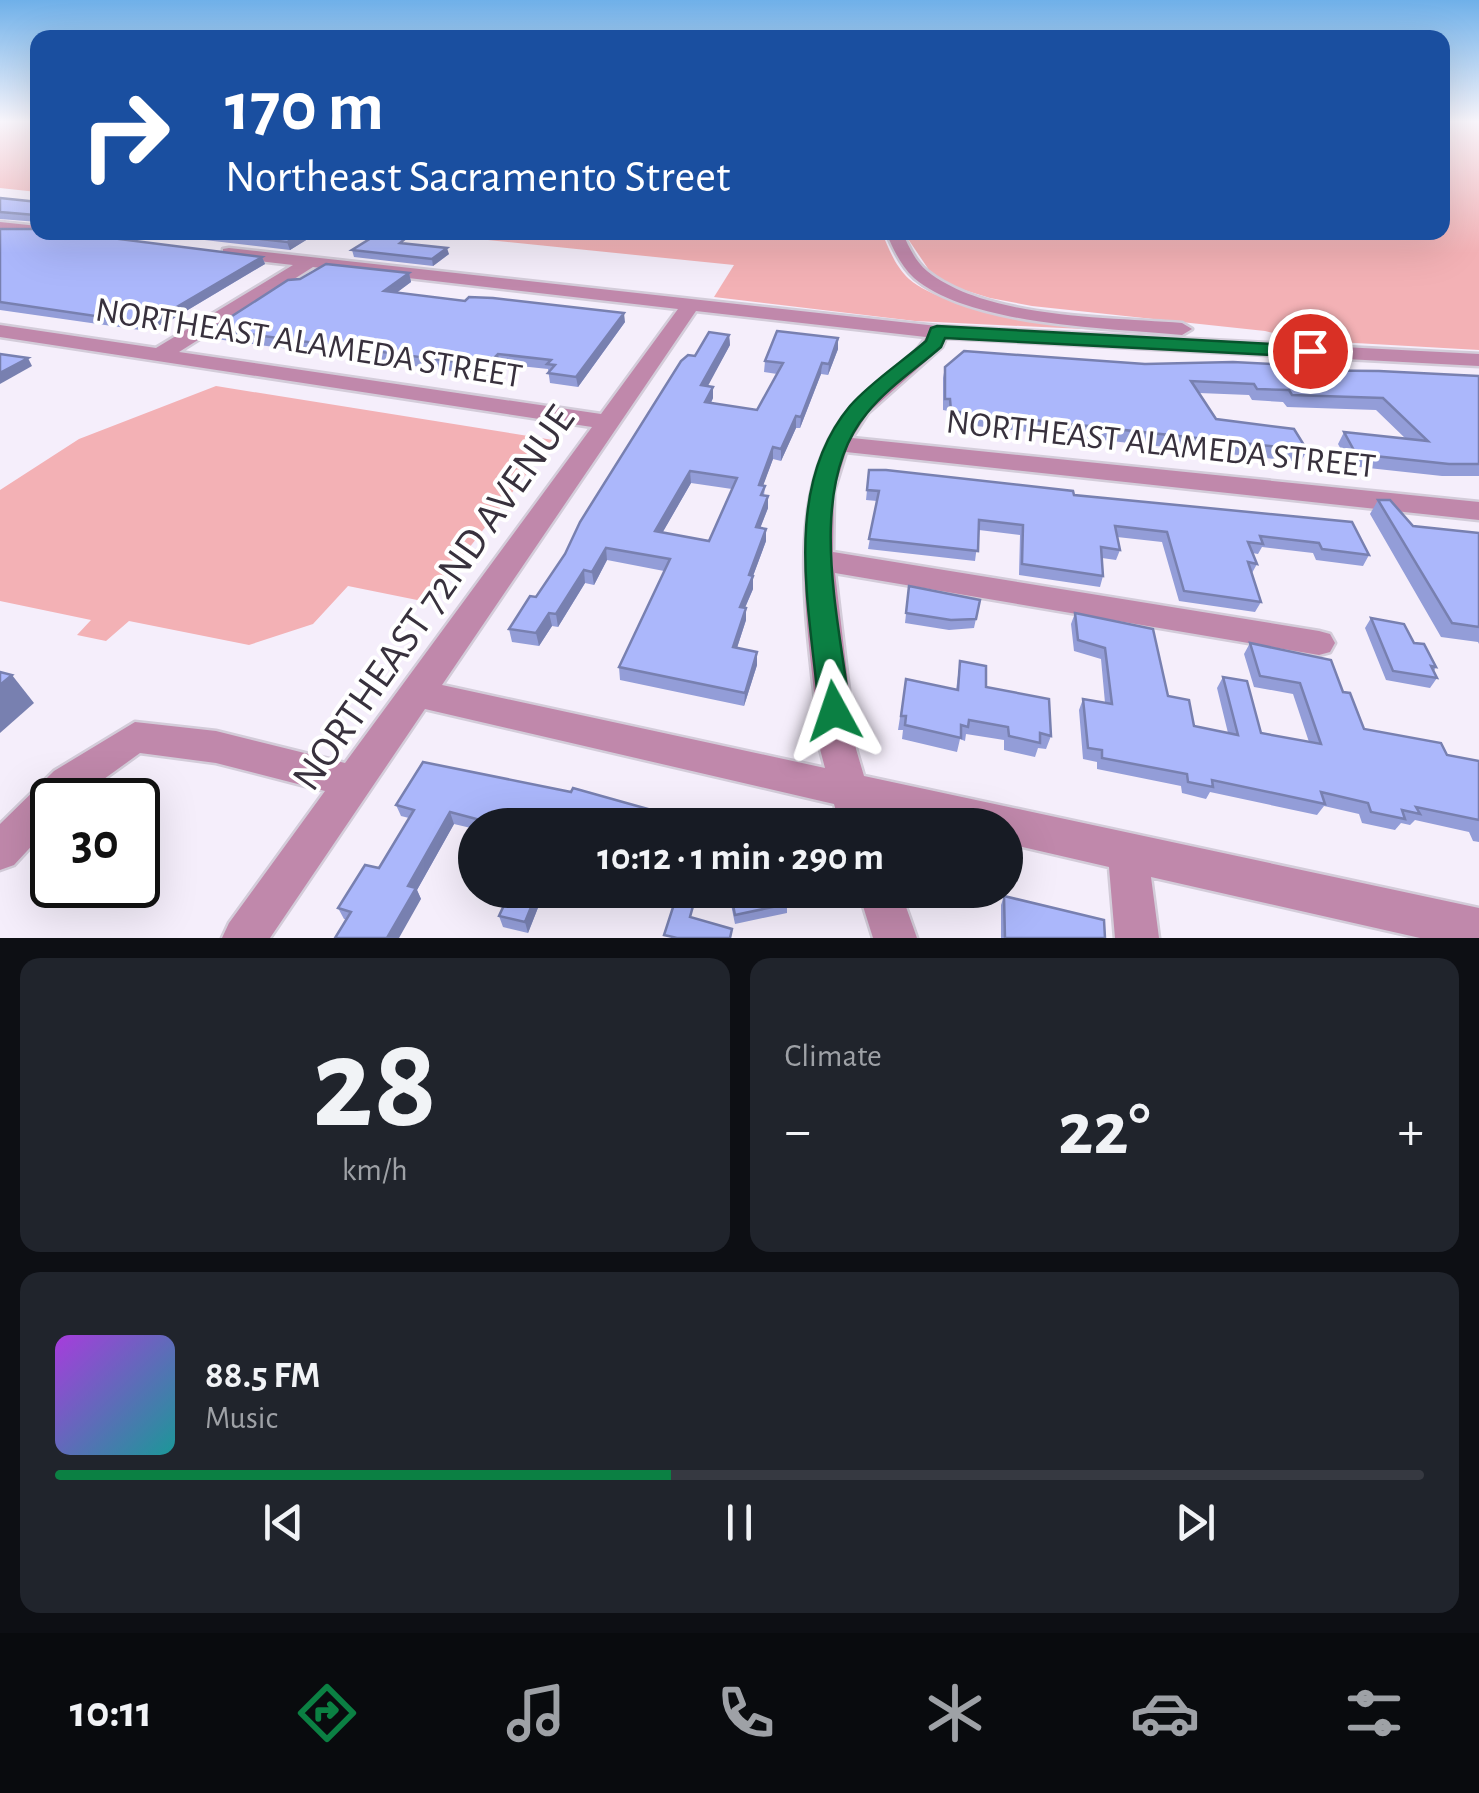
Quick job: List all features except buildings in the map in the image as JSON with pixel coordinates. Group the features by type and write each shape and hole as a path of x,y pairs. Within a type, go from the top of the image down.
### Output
{"street":[{"path":"0,227 30,230"},
{"path":"898,240 920,274 970,299 1041,312 1246,336 1260,339 1272,349"},
{"path":"213,251 937,332 1479,360"},
{"path":"158,355 310,262"},
{"name":"NORTHEAST 72ND AVENUE","path":"244,938 691,304"},
{"name":"NORTHEAST ALAMEDA STREET","path":"0,331 607,422"},
{"path":"417,693 854,808 838,748 817,520 821,491 836,444 858,409 935,343 937,332"},
{"name":"NORTHEAST ALAMEDA STREET","path":"836,444 1479,511"},
{"path":"820,560 1318,643"},
{"path":"0,851 66,784 135,737 216,747 354,782"},
{"path":"1023,829 1479,930"},
{"path":"1128,852 1137,938"},
{"path":"885,908 895,938"}],"shaded area":[{"path":"0,166 30,166 30,191 0,188"},
{"path":"1450,166 1479,166 1479,350 1302,340 1265,331 1032,306 951,286 929,270 909,240 1450,240"},
{"path":"488,240 885,240 909,279 931,293 963,304 1041,319 1187,334 915,321 714,297 734,265"},
{"path":"216,386 553,440 427,602 348,586 313,624 249,645 129,621 106,641 77,635 91,620 0,601 0,490 79,439"}],"route":[{"path":"834,711 817,520 821,491 836,444 858,409 935,343 937,332 1310,351"}]}
